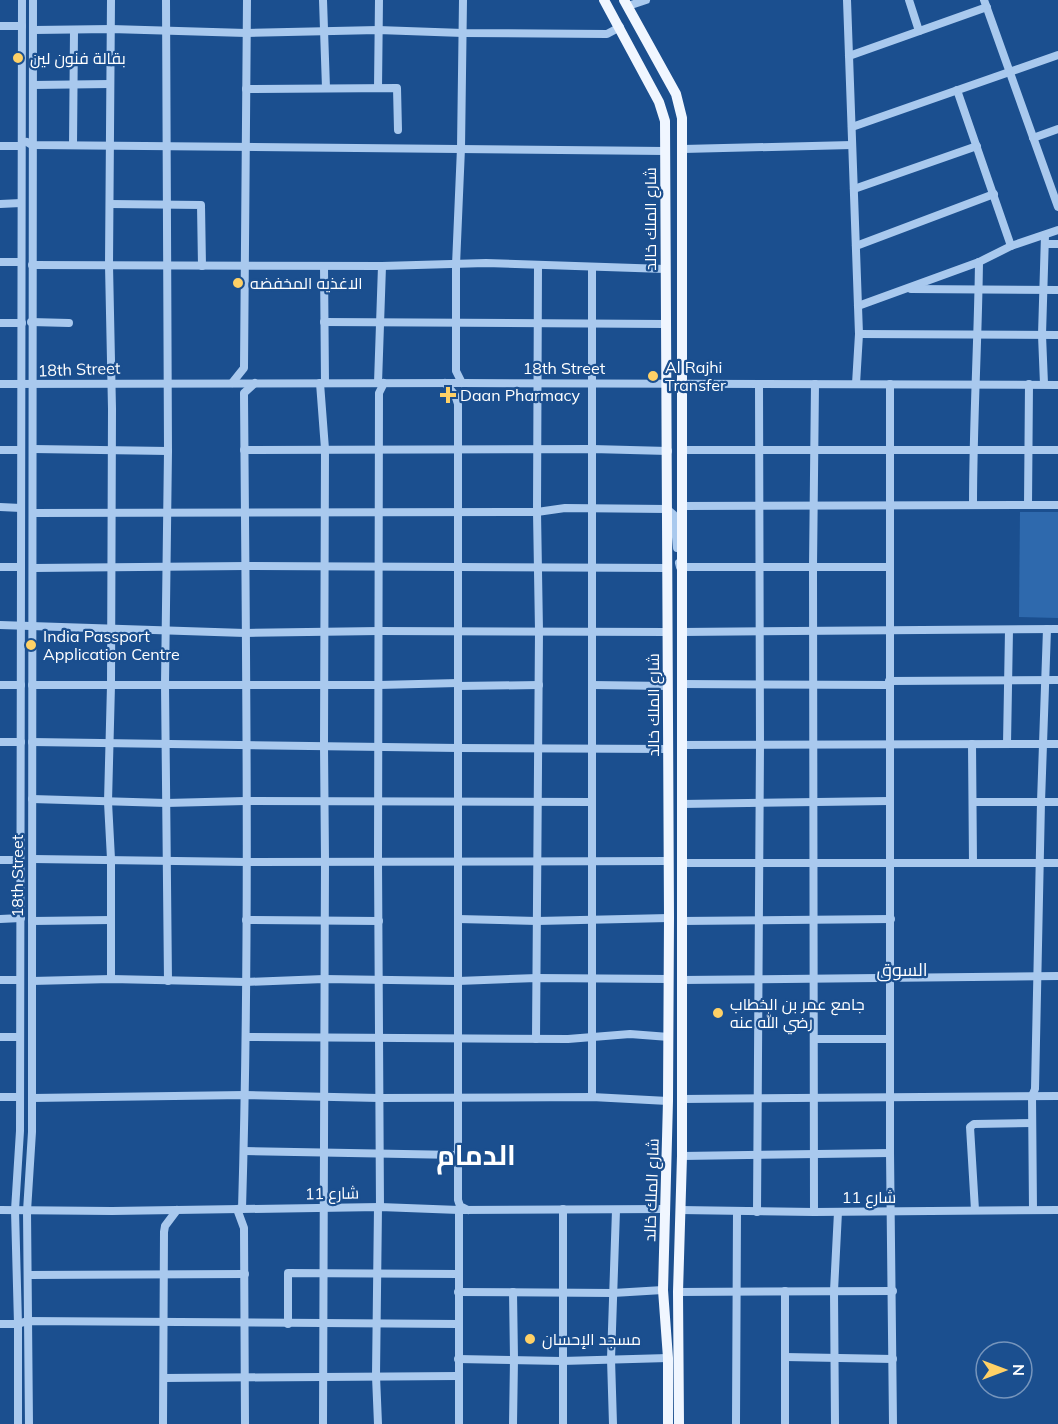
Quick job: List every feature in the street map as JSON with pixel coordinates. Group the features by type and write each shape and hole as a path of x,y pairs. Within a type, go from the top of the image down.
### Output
{"main road":[{"name":"شارع الملك خالد","path":"604,0 659,102 665,121 669,1037 663,1290 668,1358 668,1424"},
{"name":"شارع الملك خالد","path":"626,3 676,94 682,118 683,384 680,567 682,1156 678,1292 679,1424"},
{"path":"664,1209 680,1210"}],"street":[{"path":"0,384 32,383 21,262 22,0"},
{"path":"15,1422 23,1323 15,1210 20,1097 21,383 32,265 33,0"},
{"path":"111,0 109,265 111,742 108,802 111,859 111,979"},
{"path":"166,0 168,451 165,684 168,981"},
{"path":"232,383 244,368 247,0"},
{"path":"323,0 326,88"},
{"path":"378,88 380,0"},
{"path":"462,382 456,371 456,265 461,148 463,0"},
{"path":"626,3 646,0"},
{"path":"847,0 859,334 856,384"},
{"path":"909,0 919,31"},
{"path":"849,56 985,4 1058,207"},
{"path":"0,26 22,26"},
{"path":"34,30 111,29 246,33 378,30 607,34 620,27"},
{"path":"73,145 74,31"},
{"path":"852,127 1058,55"},
{"path":"33,85 110,84"},
{"path":"246,89 397,88 398,130"},
{"path":"957,90 1011,246"},
{"path":"22,123 25,140 32,145 665,151"},
{"path":"1033,138 1058,129"},
{"path":"682,149 852,145"},
{"path":"0,146 21,146"},
{"path":"854,189 977,146"},
{"path":"856,246 994,194"},
{"path":"0,204 21,203"},
{"path":"110,204 201,205 202,266"},
{"path":"1045,240 1058,230"},
{"path":"858,306 979,262 1011,246 1045,240 1058,244"},
{"path":"1044,384 1042,334 1045,240"},
{"path":"0,262 21,262"},
{"path":"973,505 979,262"},
{"path":"32,265 382,266 486,263 665,269"},
{"path":"323,1424 326,860 323,567 325,449 322,383 324,266"},
{"path":"378,1424 376,1376 381,1155 378,802 382,266"},
{"path":"536,1039 539,685 538,266"},
{"path":"592,267 592,1097"},
{"path":"904,289 1058,290"},
{"path":"324,322 665,324"},
{"path":"0,323 69,323"},
{"path":"859,334 1058,335"},
{"name":"18th Street","path":"29,1424 23,1323 28,1275 27,1211 32,1098 32,383 462,382 1058,385"},
{"path":"245,1424 244,1228 239,1209 246,1095 244,393 255,383"},
{"path":"445,383 455,395 458,404 457,1098 458,1200 463,1210 458,1274 459,1424"},
{"path":"757,1212 760,745 759,384"},
{"path":"814,1212 815,384"},
{"path":"890,384 890,1154 893,1424"},
{"path":"1028,505 1029,384"},
{"path":"33,449 168,451"},
{"path":"0,450 21,450"},
{"path":"244,450 668,451"},
{"path":"681,450 759,452 1058,450"},
{"path":"681,507 1058,505"},
{"path":"0,507 21,508"},
{"path":"33,513 246,511 458,513 537,512 565,508 667,509 674,515 677,557 680,567 889,567"},
{"path":"33,568 539,566 667,568"},
{"path":"0,567 21,567"},
{"path":"0,625 246,633 324,631 667,632"},
{"path":"1033,1210 1032,1096 1035,1089 1039,976 1041,802 1047,629"},
{"path":"681,632 1058,629"},
{"path":"1007,744 1009,630"},
{"path":"681,684 813,685 1058,680"},
{"path":"0,685 21,685"},
{"path":"32,685 539,685"},
{"path":"592,686 668,686"},
{"path":"0,742 21,742"},
{"path":"32,742 668,749"},
{"path":"972,744 973,863"},
{"path":"681,745 1058,744"},
{"path":"32,800 166,803 246,801 592,802"},
{"path":"681,804 890,801"},
{"path":"973,802 1058,802"},
{"path":"33,859 247,862 326,860 669,861"},
{"path":"0,860 20,860"},
{"path":"681,863 1058,863"},
{"path":"0,919 21,918"},
{"path":"458,919 537,921 669,918"},
{"path":"681,921 891,919"},
{"path":"32,921 111,920"},
{"path":"246,920 379,921"},
{"path":"682,980 1058,976"},
{"path":"32,981 111,979 246,982 324,979 458,981 537,978 669,980"},
{"path":"0,980 20,980"},
{"path":"246,1037 536,1039 630,1034 669,1037"},
{"path":"0,1037 20,1037"},
{"path":"814,1039 890,1040"},
{"path":"32,1098 246,1095 324,1098 592,1097 668,1101"},
{"path":"682,1099 1058,1096"},
{"path":"0,1097 20,1097"},
{"path":"975,1210 970,1127 974,1124 1032,1123"},
{"path":"244,1151 458,1155"},
{"path":"682,1156 890,1154"},
{"name":"شارع 11","path":"0,1210 379,1207 463,1210 664,1209"},
{"path":"563,1209 563,1424"},
{"path":"163,1424 165,1226 177,1210"},
{"path":"613,1424 611,1359 616,1210"},
{"name":"شارع 11","path":"680,1210 891,1212 1058,1210"},
{"path":"736,1424 737,1212"},
{"path":"835,1424 834,1290 838,1212"},
{"path":"288,1324 288,1273 458,1274"},
{"path":"28,1275 245,1274"},
{"path":"458,1292 613,1293 663,1290"},
{"path":"785,1291 785,1424"},
{"path":"678,1292 893,1291"},
{"path":"513,1292 513,1424"},
{"path":"0,1324 165,1322 458,1324"},
{"path":"784,1357 893,1359"},
{"path":"458,1359 668,1358"},
{"path":"164,1378 458,1376"}],"shaded area":[{"path":"1020,512 1058,512 1058,618 1019,617"}],"place":[{"name":"بقالة فنون لين","path":"18,58"},
{"name":"الاغذيه المخفضه","path":"238,283"},
{"name":"Al Rajhi Transfer","path":"653,376"},
{"name":"Daan Pharmacy","path":"448,395"},
{"name":"India Passport Application Centre","path":"31,645"},
{"name":"جامع عمر بن الخطاب رضي الله عنه","path":"718,1013"},
{"name":"مسجد الإحسان","path":"530,1339"}],"district":[{"name":"السوق","path":"902,969"},
{"name":"الدمام","path":"476,1154"}]}
